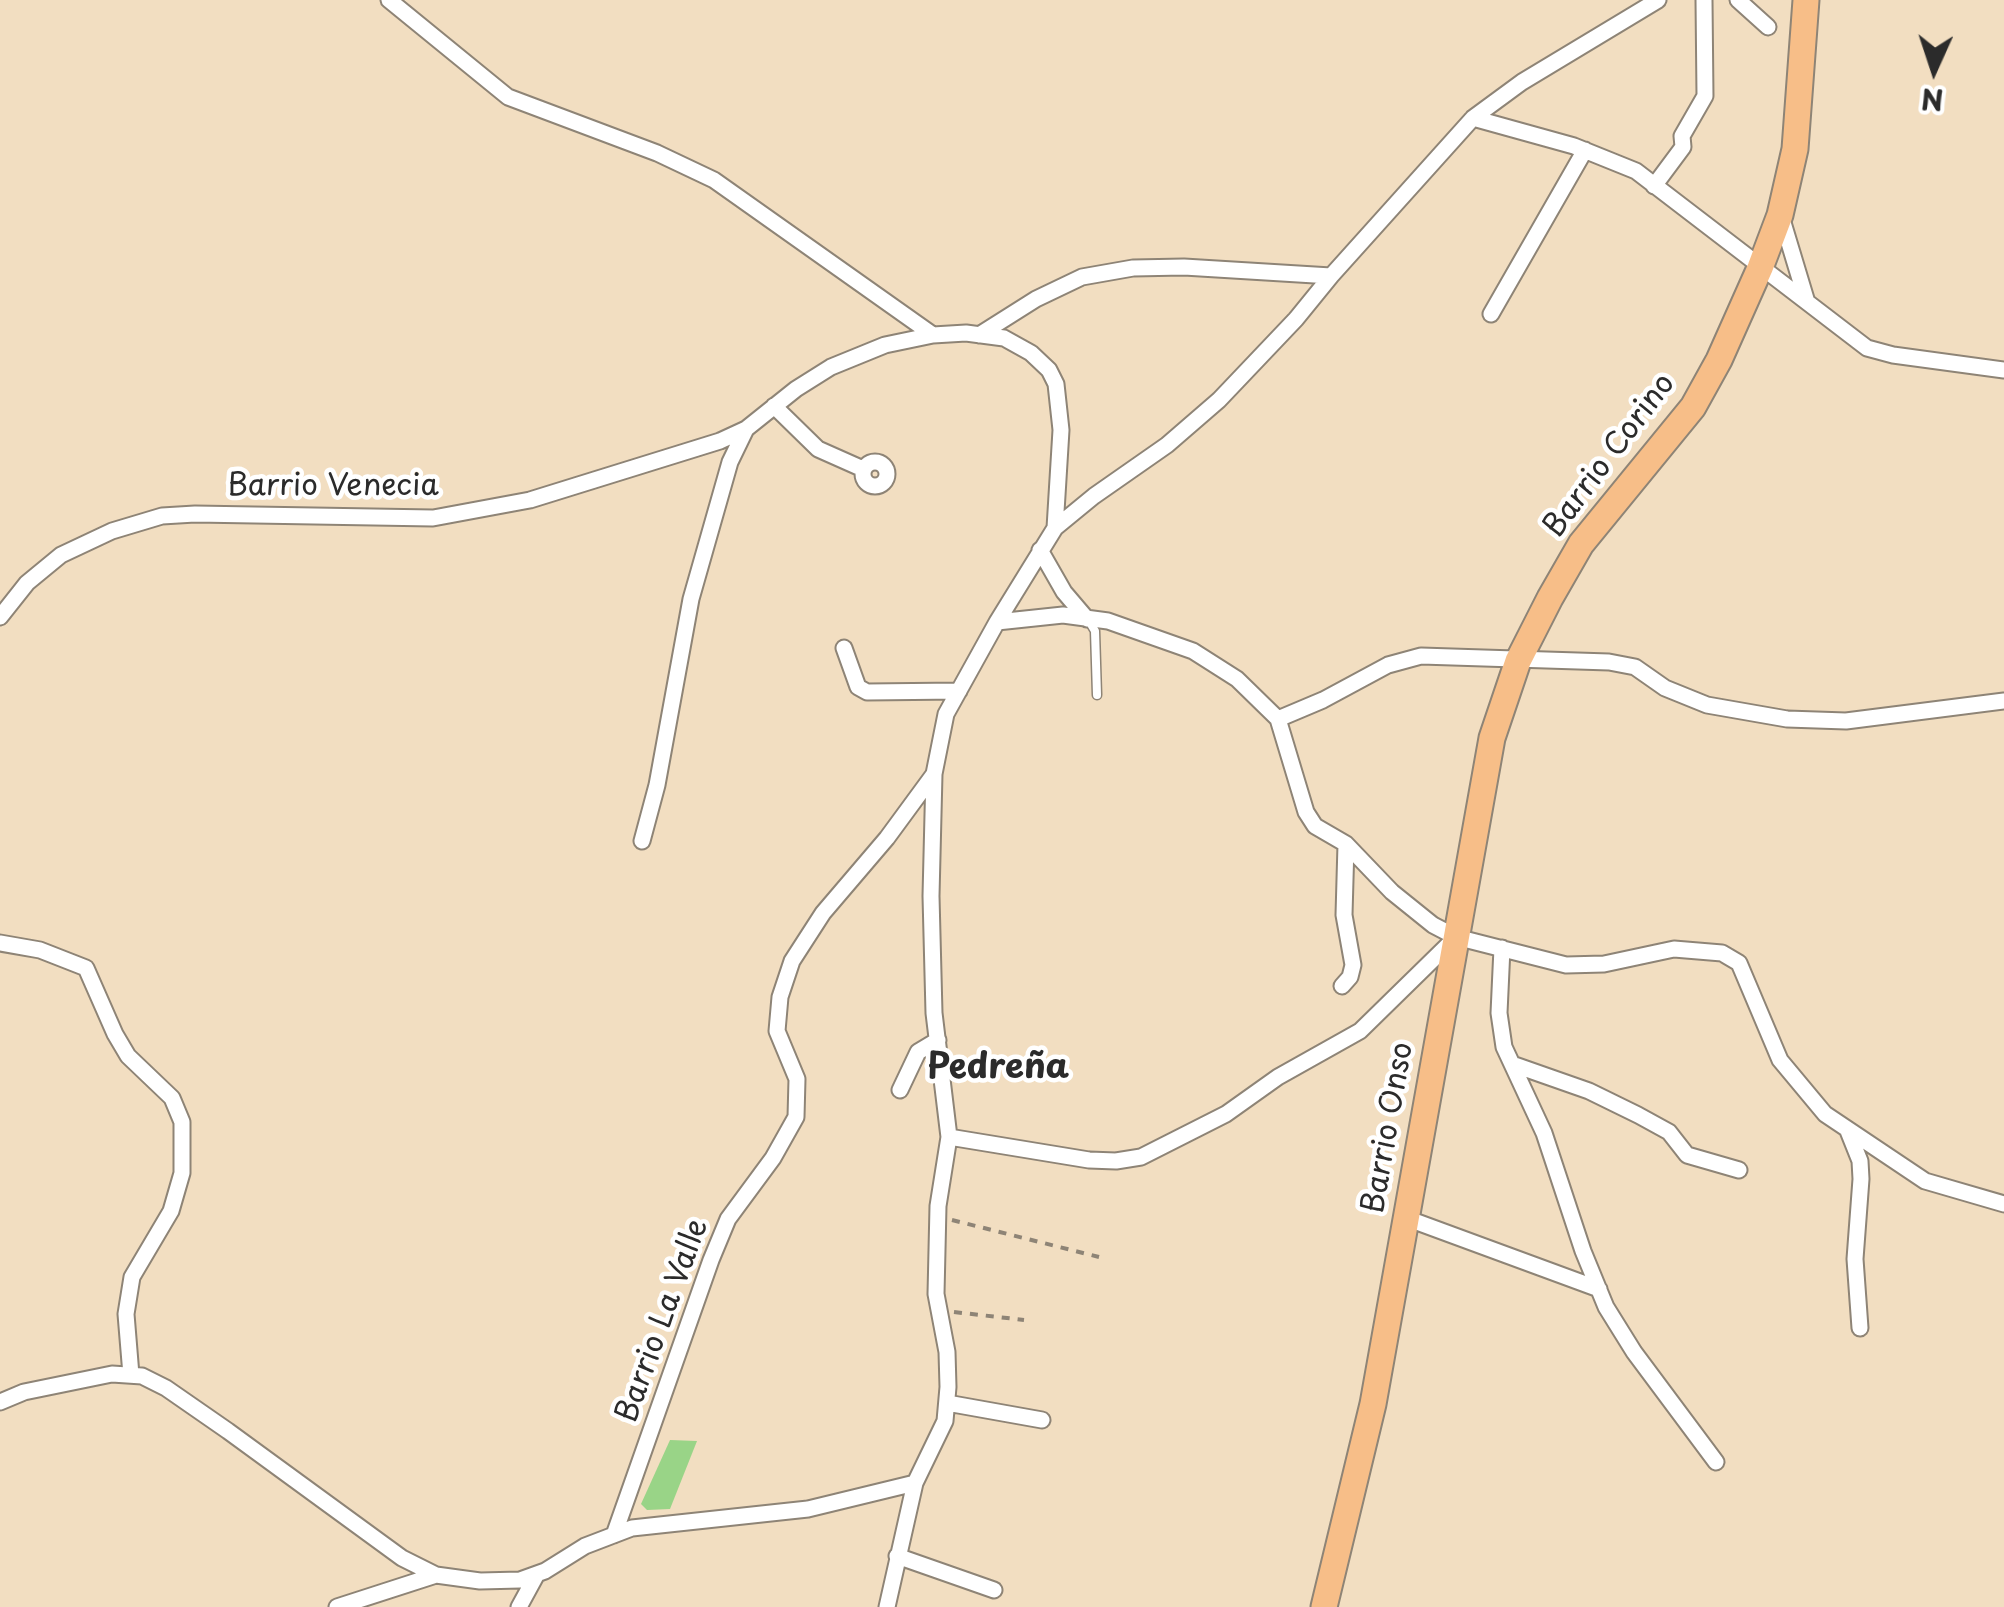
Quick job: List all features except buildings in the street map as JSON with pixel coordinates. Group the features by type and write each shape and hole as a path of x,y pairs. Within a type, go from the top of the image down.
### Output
{"main road":[{"name":"Barrio Corino","path":"1518,661 1581,544 1692,407 1764,258 1780,215 1799,114 1806,0"},
{"name":"Barrio Onso","path":"1324,1607 1373,1404 1492,738 1518,661"}],"street":[{"path":"389,0 508,97 714,180 934,335"},
{"path":"887,1607 915,1483 945,1422 947,1352 936,1294 938,1216 950,1137 934,1012 931,896 934,774 946,714 1055,528 1168,446 1219,400 1474,118 1537,72 1658,0"},
{"path":"1654,186 1683,147 1682,136 1704,96 1704,0"},
{"path":"1738,0 1768,26"},
{"path":"1474,118 1585,150 1636,171 1764,258 1832,323 1867,348 1893,356 2004,370"},
{"path":"1491,314 1585,150"},
{"path":"1780,215 1806,298"},
{"path":"1764,258 1796,263"},
{"path":"979,334 1036,299 1082,277 1116,271 1184,267 1330,276"},
{"name":"Barrio Venecia","path":"0,617 27,583 61,555 112,530 162,516 196,514 381,519 452,515 565,490 720,440 746,429 831,367 886,345 934,335 1004,338 1030,353 1048,370 1056,384 1061,430 1055,528"},
{"path":"774,406 818,448 863,469"},
{"name":"Barrio Venecia","path":"642,842 658,785 691,599 730,462 746,429"},
{"path":"1040,550 1064,592 1088,618"},
{"path":"997,622 1063,616 1088,618 1151,634 1193,652 1237,678 1278,718 1306,812 1316,826 1346,844 1392,892 1433,925 1456,937 1566,966 1604,964 1674,948 1722,953 1739,963 1780,1060 1825,1114 1925,1181 2004,1204"},
{"path":"844,648 858,687 867,692 959,691"},
{"path":"1278,718 1323,700 1388,664 1421,656 1578,660 1635,667 1665,688 1707,705 1787,718 1846,721 2004,702"},
{"name":"Barrio La Valle","path":"614,1535 728,1220 773,1158 796,1117 797,1080 777,1031 780,997 792,961 823,913 888,838 934,774"},
{"path":"1342,986 1353,964 1344,915 1346,844"},
{"path":"950,1137 1088,1160 1116,1161 1141,1156 1226,1114 1278,1077 1360,1031 1456,937"},
{"path":"0,943 40,950 86,968 128,1056 172,1098 182,1122 182,1174 171,1210 132,1277 126,1327 131,1375"},
{"path":"1502,948 1499,1013 1504,1047 1544,1133 1583,1251 1634,1352 1716,1462"},
{"path":"900,1090 918,1052 938,1040"},
{"path":"1512,1064 1589,1091 1654,1124 1669,1132 1687,1155 1740,1170"},
{"path":"1848,1131 1862,1179 1855,1259 1860,1328"},
{"path":"1406,1218 1599,1289"},
{"path":"0,1402 24,1392 112,1374 142,1376 166,1388 402,1558 436,1575 480,1582 520,1580 537,1574 585,1546 632,1528 808,1509 915,1483"},
{"path":"946,1403 1042,1420"},
{"path":"897,1556 994,1590"},
{"path":"519,1607 537,1574"},
{"path":"338,1607 436,1575"}],"lane":[{"path":"1088,618 1095,630 1096,695"}],"path":[{"path":"938,1216 1099,1257"},
{"path":"940,1311 1024,1320"}],"green space":[{"path":"670,1440 697,1441 670,1509 647,1510 641,1504"}],"district":[{"name":"Pedreña","path":"998,1068"}]}
